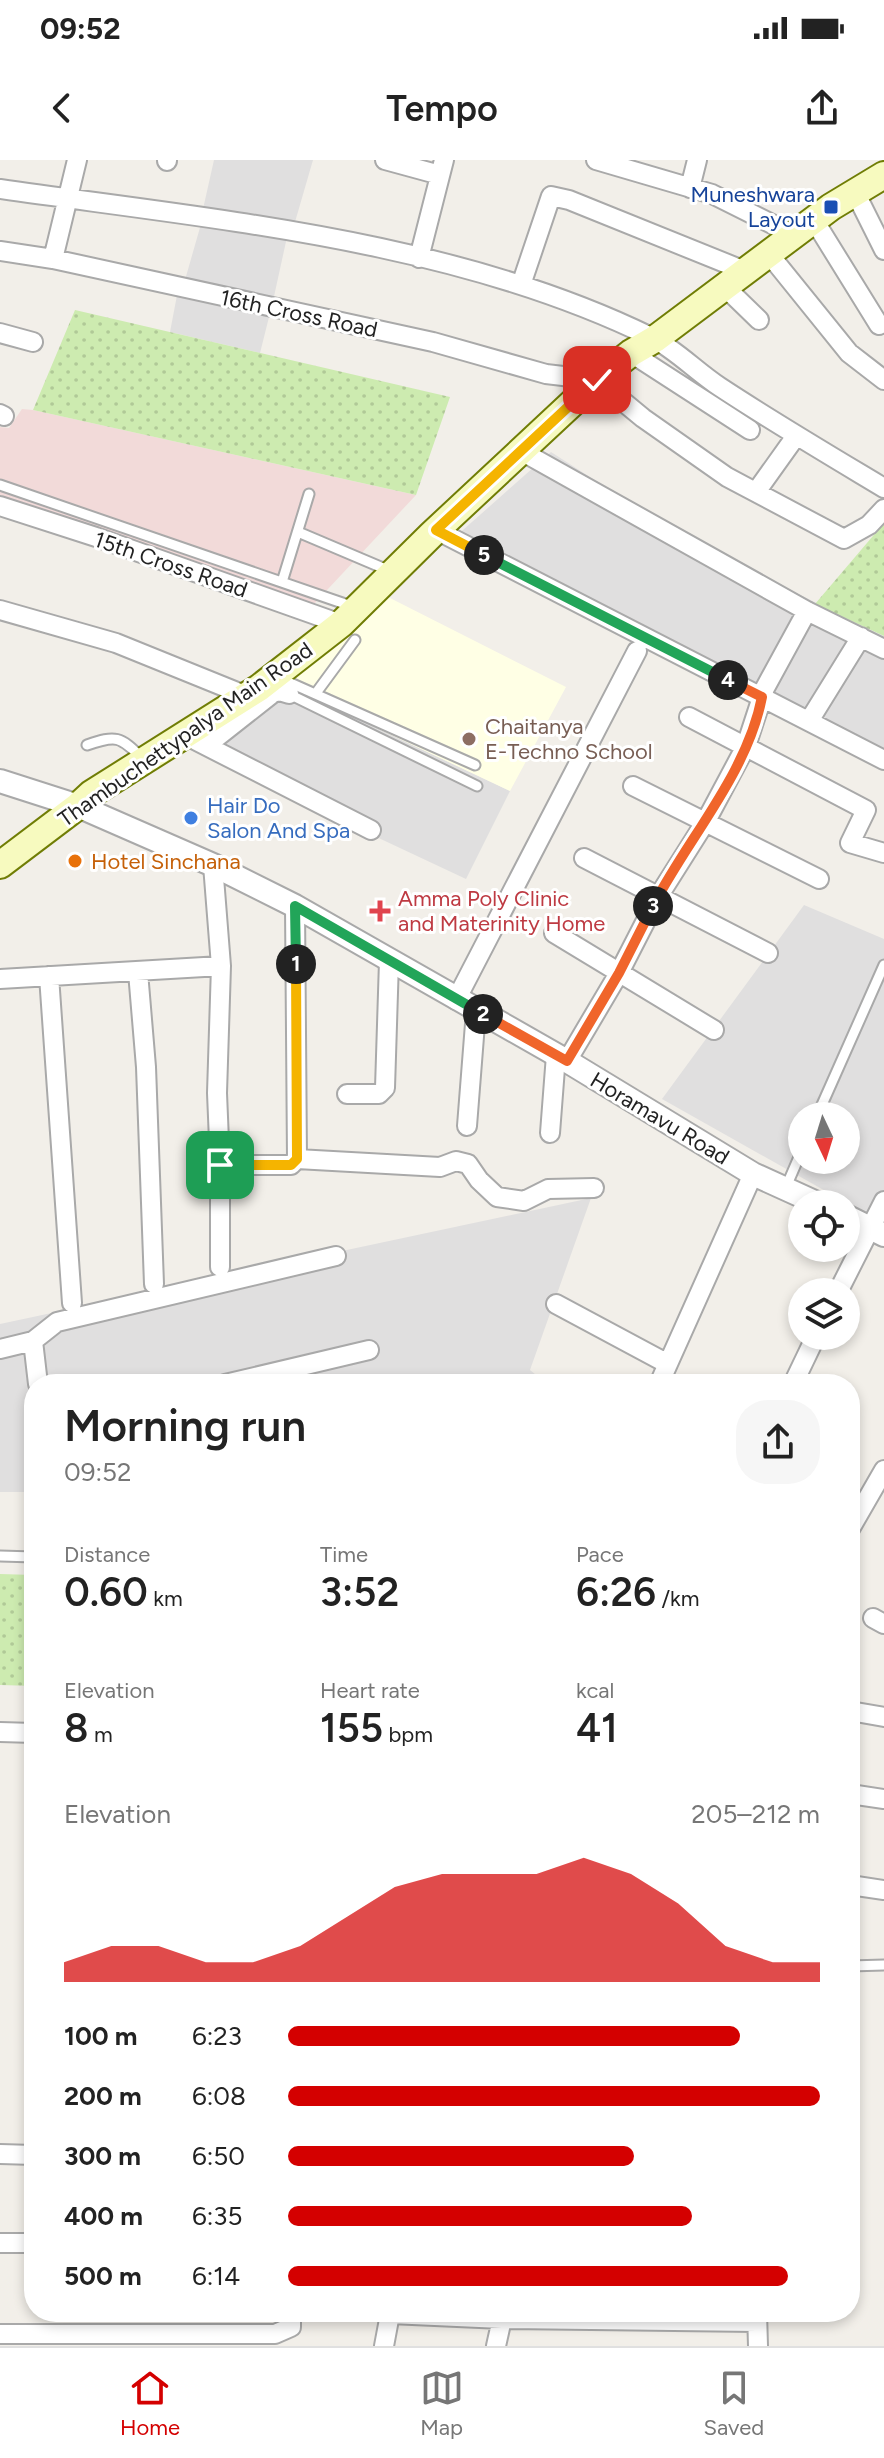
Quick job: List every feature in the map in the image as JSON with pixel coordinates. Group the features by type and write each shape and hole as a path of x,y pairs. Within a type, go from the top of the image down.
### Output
{"main road":[{"name":"Thambuchettypalya Main Road","path":"0,865 91,794 144,761 196,740 247,696 282,685 351,624 393,572 436,530 597,380 804,227 884,175"}],"street":[{"path":"53,259 77,160"},
{"path":"385,160 442,167 419,258"},
{"path":"596,160 712,194 804,227 879,325"},
{"path":"690,188 697,160"},
{"path":"0,189 307,232 521,285 655,339 700,374 884,488"},
{"path":"855,192 884,250"},
{"path":"521,285 551,196 569,200 735,279 759,320"},
{"name":"16th Cross Road","path":"0,251 53,259 433,342 546,374 597,380"},
{"path":"769,254 849,353 884,380"},
{"path":"0,333 33,342"},
{"path":"631,353 750,430"},
{"path":"597,380 643,418 715,469 844,539 869,525 884,509"},
{"path":"756,492 796,436"},
{"path":"521,451 807,611 884,649"},
{"name":"15th Cross Road","path":"0,506 351,624"},
{"path":"436,530 884,760"},
{"path":"0,610 116,643 247,696"},
{"path":"550,1133 562,1058 619,973 658,897 706,821 746,746 762,697 807,611"},
{"path":"809,721 861,637"},
{"path":"467,1126 466,1005 637,651"},
{"path":"196,740 279,691 282,685"},
{"path":"689,717 866,810 850,843 884,853"},
{"path":"196,740 371,830"},
{"name":"Horamavu Road","path":"0,781 78,806 213,865 295,906 562,1058 753,1174 788,1190"},
{"path":"633,786 819,879"},
{"path":"584,858 768,953"},
{"path":"213,865 221,966 217,1093 220,1267"},
{"path":"220,1165 291,1165 297,1159 295,906"},
{"path":"554,933 714,1030"},
{"path":"347,1094 379,1094 385,1088 389,961"},
{"path":"0,979 221,966"},
{"path":"138,972 146,1067 154,1284"},
{"path":"49,976 72,1303"},
{"path":"297,1159 440,1167 456,1161 468,1164 497,1197 524,1201 548,1189 594,1188"},
{"path":"664,1374 753,1174"},
{"path":"847,1278 877,1231 884,1201"},
{"path":"0,1349 33,1341 57,1322 336,1256"},
{"path":"556,1304 668,1364"},
{"path":"33,1341 37,1374"},
{"path":"267,1374 369,1350"},
{"path":"798,1374 809,1350"},
{"path":"860,1512 884,1470"},
{"path":"860,1713 884,1717"},
{"path":"0,1732 24,1733"},
{"path":"860,1795 884,1799"},
{"path":"860,1886 884,1890"},
{"path":"0,2154 24,2155"},
{"path":"0,2243 24,2243"},
{"path":"0,2334 275,2340 291,2327 291,2322"},
{"path":"384,2346 388,2322"},
{"path":"496,2346 501,2322"},
{"path":"757,2322 758,2346"}],"lane":[{"path":"0,485 282,582 351,624 316,693"},
{"path":"282,582 309,494"},
{"path":"298,532 393,572"},
{"path":"282,685 316,693 475,765"},
{"path":"282,685 477,786"},
{"path":"87,745 110,737 126,742 144,761"},
{"path":"823,1102 884,965"},
{"path":"785,1189 792,1174"},
{"path":"0,1556 24,1557"},
{"path":"860,1966 884,1965"}],"shaded area":[{"path":"214,160 313,160 295,222 203,209"},
{"path":"201,224 287,237 273,301 185,280"},
{"path":"178,290 271,309 260,353 170,332"},
{"path":"22,409 416,495 313,605 0,501 0,427 9,428"},
{"path":"551,452 688,540 884,636 884,765 446,545"},
{"name":"Chaitanya E-Techno School","path":"388,597 566,687 510,791 277,681"},
{"path":"277,681 510,791 466,879 191,750"},
{"path":"804,905 884,939 884,1224 860,1210 860,1190 824,1190 795,1174 860,1174 860,1102 788,1102 788,1170 662,1099"},
{"path":"591,1198 530,1370 535,1374 24,1374 24,1492 0,1492 0,1324"}],"green space":[{"path":"75,310 450,397 416,495 33,410"},
{"path":"884,523 884,636 815,604"},
{"path":"0,1574 24,1575 24,1686 0,1685"}],"place":[{"name":"Muneshwara Layout","path":"831,207"},
{"name":"Chaitanya E-Techno School","path":"469,739"},
{"name":"Hair Do Salon And Spa","path":"191,818"},
{"name":"Hotel Sinchana","path":"75,861"},
{"name":"Amma Poly Clinic and Materinity Home","path":"380,911"}],"route":[{"path":"220,1165 291,1165 297,1159 295,906 567,1061 746,746 762,697 436,530 597,380"}]}
